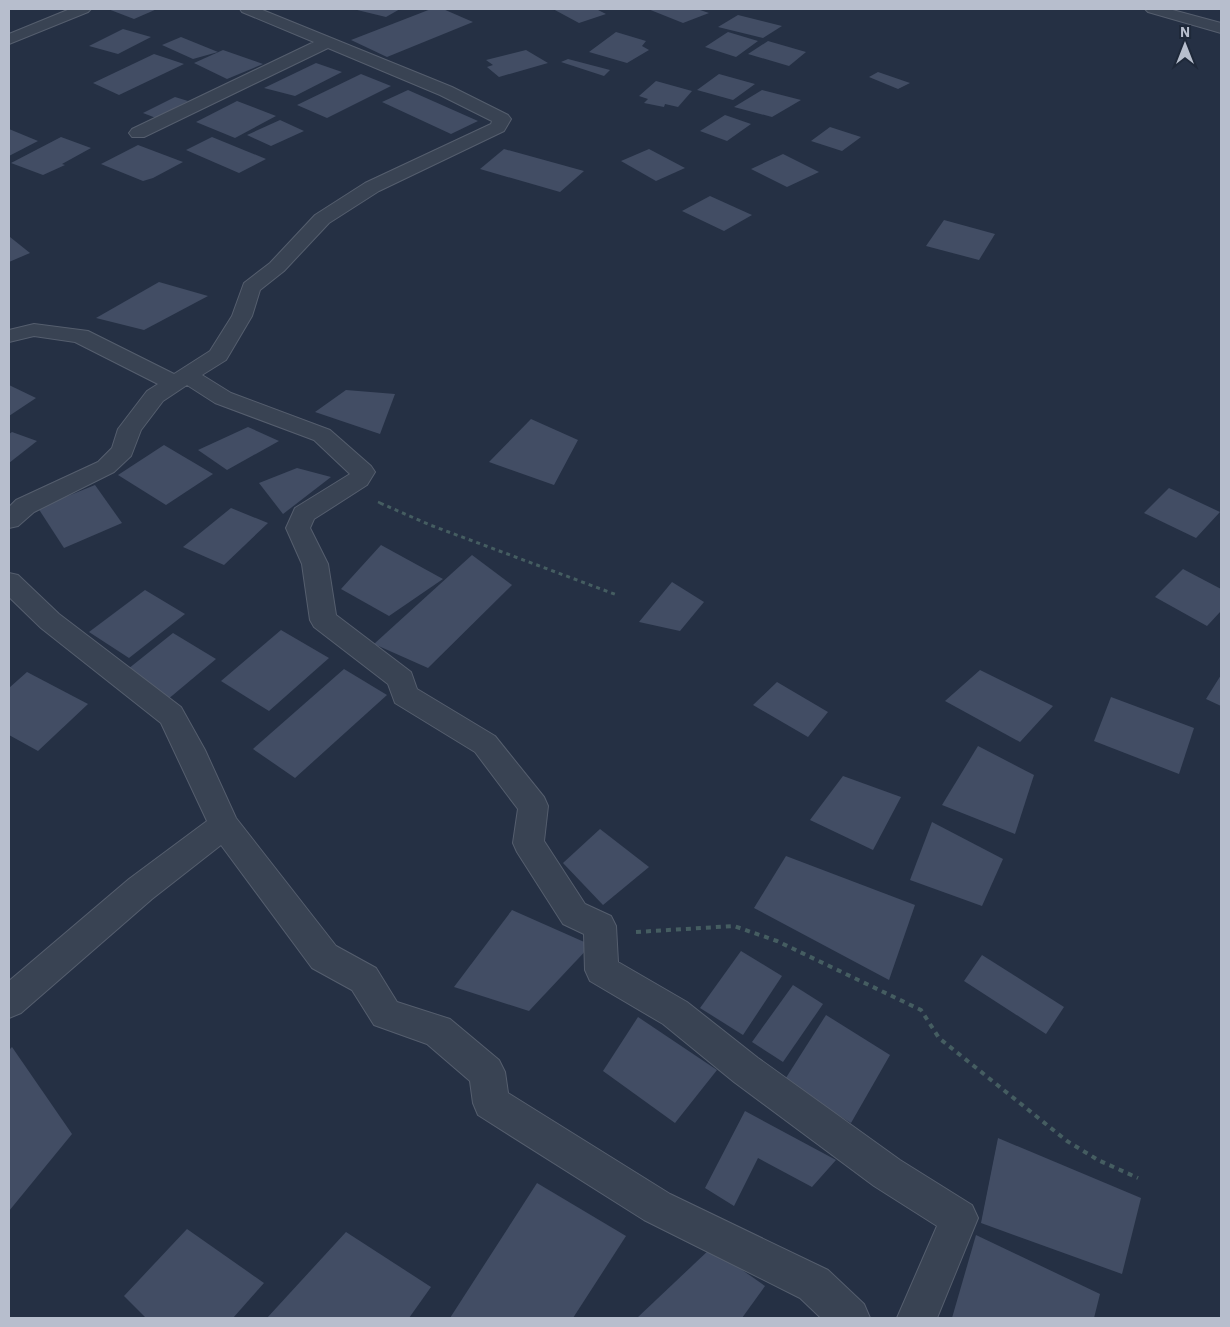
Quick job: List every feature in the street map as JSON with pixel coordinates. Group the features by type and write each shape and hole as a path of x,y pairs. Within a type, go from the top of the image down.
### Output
{"street":[{"path":"9,39 83,9"},
{"path":"9,520 25,506 106,467 123,451 130,429 155,396 218,355 242,316 251,287 277,267 322,219 372,187 498,128 502,119 446,91 247,9"},
{"path":"1153,9 1221,28"},
{"path":"1197,22 1211,9"},
{"path":"138,133 328,42"},
{"path":"13,332 34,330 80,336 223,398 322,436 363,472 350,484 304,514 298,528 315,564 323,620 401,678 405,694 485,744 533,806 528,844 558,892 574,914 600,926 602,970 675,1013 746,1070 879,1168 959,1218 917,1318"},
{"path":"9,582 50,621 170,715 190,750 224,826 324,956 364,979 386,1014 438,1031 487,1072 491,1103 657,1207 814,1284 850,1318"},
{"path":"9,1002 142,886 173,861 224,826"}],"path":[{"path":"350,484 384,506 617,595"},
{"path":"601,952 641,930 734,926 777,941 921,1010 939,1038 1067,1141 1098,1160 1138,1178"}],"building":[{"path":"108,9 157,9 134,19"},
{"path":"353,9 400,9 386,17"},
{"path":"431,9 443,9 473,22 387,57 351,40"},
{"path":"553,9 596,9 606,14 579,23"},
{"path":"648,9 697,9 709,13 683,23"},
{"path":"738,15 782,26 763,38 718,27"},
{"path":"123,29 151,37 118,54 89,46"},
{"path":"616,32 646,41 642,46 649,50 627,63 589,52"},
{"path":"728,32 758,41 736,57 705,47"},
{"path":"181,37 218,52 193,59 162,45"},
{"path":"768,41 806,52 789,66 748,54"},
{"path":"223,50 263,64 227,79 194,63"},
{"path":"526,50 548,63 499,77 487,67 493,65 486,60"},
{"path":"154,54 184,64 119,95 93,83"},
{"path":"568,59 610,70 604,76 561,62"},
{"path":"316,63 342,72 295,96 264,88"},
{"path":"878,72 910,83 898,89 869,77"},
{"path":"361,74 391,86 327,118 297,105"},
{"path":"719,74 755,84 733,100 697,90"},
{"path":"656,81 692,91 678,107 665,104 664,107 644,103 648,99 639,96"},
{"path":"408,90 478,121 451,134 382,102"},
{"path":"762,90 801,100 772,117 734,107"},
{"path":"175,97 188,101 156,118 143,113"},
{"path":"237,101 276,116 235,138 196,122"},
{"path":"725,115 751,124 727,141 700,131"},
{"path":"280,120 304,131 271,146 247,135"},
{"path":"830,127 861,137 842,151 811,141"},
{"path":"9,129 38,141 9,156"},
{"path":"61,137 91,148 62,164 65,165 43,175 11,163"},
{"path":"212,137 266,159 239,173 186,150"},
{"path":"138,145 183,162 153,178 143,181 101,164"},
{"path":"504,149 584,171 560,192 480,169"},
{"path":"649,149 685,168 656,181 621,161"},
{"path":"783,154 819,172 787,187 751,169"},
{"path":"710,196 752,215 724,231 682,211"},
{"path":"944,220 995,234 979,260 926,246"},
{"path":"10,237 30,253 9,262"},
{"path":"159,282 208,296 144,330 96,318"},
{"path":"9,385 36,398 9,416"},
{"path":"346,390 395,394 380,434 315,412"},
{"path":"531,419 578,440 554,485 489,462"},
{"path":"248,427 279,441 227,470 198,450"},
{"path":"12,432 37,441 9,463 9,434"},
{"path":"164,445 213,474 166,505 118,475"},
{"path":"297,468 331,477 283,514 259,483"},
{"path":"95,485 122,523 64,548 38,508"},
{"path":"1169,488 1220,512 1196,538 1144,513"},
{"path":"231,508 268,523 224,565 183,547"},
{"path":"381,545 443,579 389,616 341,589"},
{"path":"472,555 512,585 428,668 374,644"},
{"path":"1183,569 1221,589 1221,611 1207,626 1155,597"},
{"path":"672,582 704,602 680,631 639,622"},
{"path":"145,590 185,614 129,658 89,632"},
{"path":"281,630 329,658 269,711 221,681"},
{"path":"173,633 216,659 167,700 123,673"},
{"path":"344,669 387,695 295,778 253,749"},
{"path":"980,670 1053,706 1020,742 945,701"},
{"path":"27,672 88,704 38,751 9,735 9,688"},
{"path":"1221,675 1221,706 1206,699"},
{"path":"777,682 828,712 808,737 753,705"},
{"path":"1111,697 1194,728 1179,774 1094,741"},
{"path":"978,746 1034,775 1015,834 942,805"},
{"path":"843,776 901,797 873,850 810,820"},
{"path":"932,822 1003,859 982,906 910,880"},
{"path":"600,829 649,867 603,905 563,863"},
{"path":"786,856 915,905 889,980 754,908"},
{"path":"512,910 591,945 529,1011 454,987"},
{"path":"741,951 782,976 743,1035 700,1008"},
{"path":"982,955 1064,1007 1046,1034 964,981"},
{"path":"793,985 823,1004 783,1062 752,1042"},
{"path":"826,1015 890,1055 851,1123 784,1081"},
{"path":"638,1017 717,1070 675,1123 603,1071"},
{"path":"12,1047 72,1134 9,1211 9,1050"},
{"path":"745,1111 836,1160 812,1187 758,1158 734,1206 705,1188"},
{"path":"998,1138 1141,1198 1122,1274 981,1223"},
{"path":"537,1183 626,1236 573,1318 450,1318"},
{"path":"187,1229 264,1283 233,1318 146,1318 124,1296"},
{"path":"346,1232 431,1287 409,1318 267,1318"},
{"path":"976,1235 1100,1294 1094,1318 952,1318"},
{"path":"711,1248 765,1286 742,1318 637,1318"}]}
